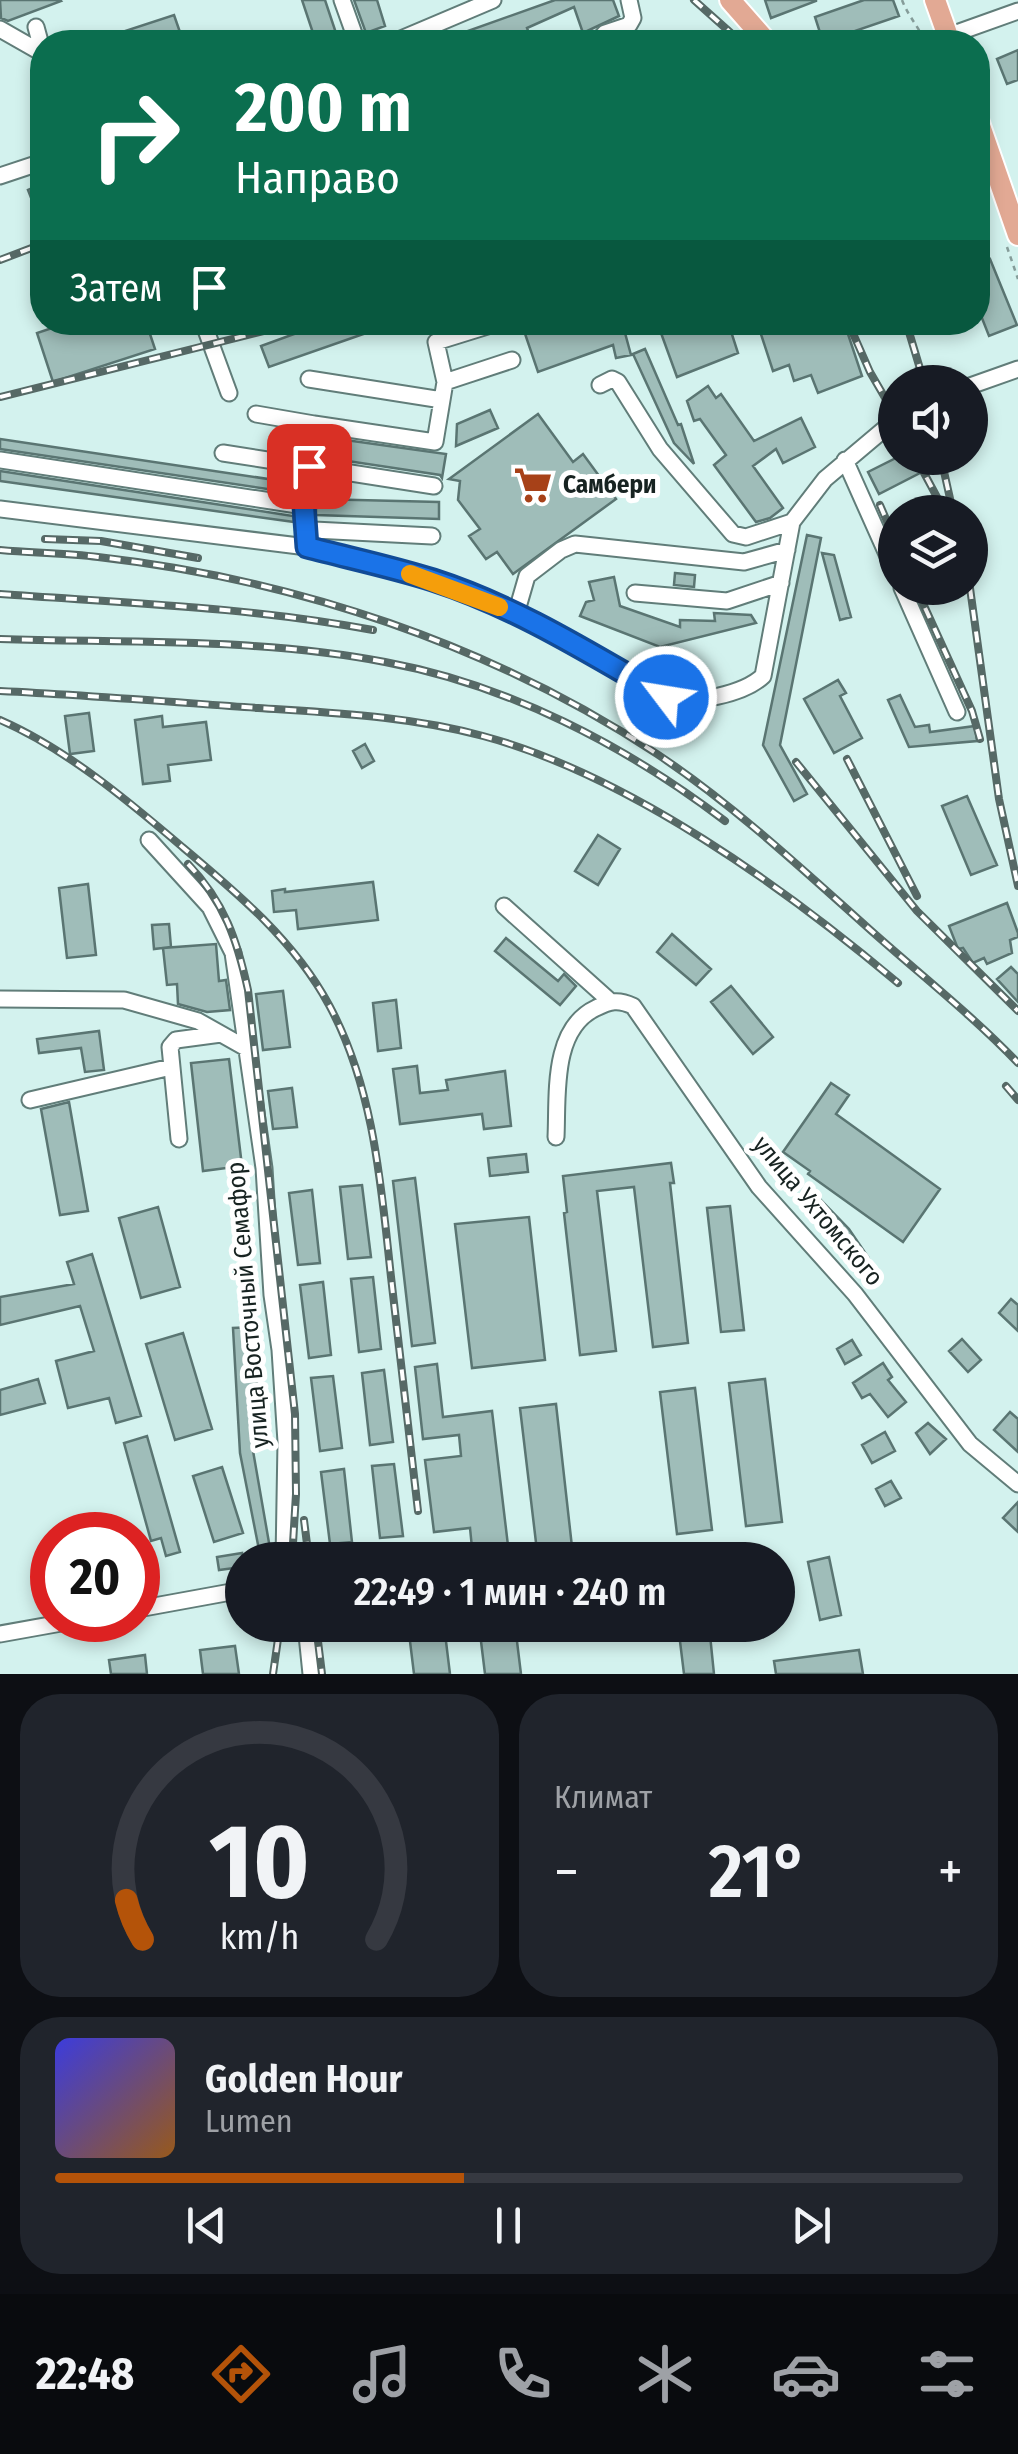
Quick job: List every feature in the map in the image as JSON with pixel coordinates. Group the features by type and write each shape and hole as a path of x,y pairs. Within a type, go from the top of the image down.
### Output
{"main road":[{"path":"730,0 756,30"},
{"path":"936,0 937,30"},
{"path":"990,154 1018,235"}],"street":[{"path":"342,0 353,30"},
{"path":"416,30 458,7 493,0"},
{"path":"614,30 630,25 633,18 629,0"},
{"path":"967,30 1018,11"},
{"path":"36,26 37,30"},
{"path":"0,29 30,45"},
{"path":"0,176 30,166"},
{"path":"207,335 229,394"},
{"path":"256,414 435,442 444,382 436,342 459,335"},
{"path":"444,382 512,360"},
{"path":"988,380 1018,369"},
{"path":"309,379 442,400"},
{"path":"600,385 618,382 660,449 734,534 750,536 792,522"},
{"path":"307,547 304,506 314,424"},
{"path":"0,509 307,547 435,581 516,614 591,652 666,697 718,696 745,689 763,676 792,522 825,479 878,434"},
{"path":"223,453 434,486"},
{"path":"0,460 304,506"},
{"path":"845,460 878,534"},
{"path":"307,547 314,530 432,536"},
{"path":"516,614 527,576 574,544 744,562 786,550"},
{"path":"635,593 727,601 780,583"},
{"path":"910,605 957,712"},
{"name":"улица Восточный Семафор","path":"149,840 210,906 233,953 264,1168 272,1296 280,1350 286,1442 284,1542"},
{"name":"улица Ухтомского","path":"504,906 610,1001 626,1002 638,1010 759,1187 855,1294 970,1444 1018,1484"},
{"path":"0,1000 124,1000 198,1021 246,1048"},
{"path":"556,1137 560,1068 569,1034 588,1011 610,1001"},
{"path":"179,1139 170,1047 176,1040 221,1034"},
{"path":"30,1100 170,1067"},
{"path":"160,1605 225,1593"},
{"path":"0,1634 30,1629"},
{"path":"308,1642 311,1674"}],"path":[{"path":"902,0 911,24 918,30"}],"building":[{"path":"0,0 61,1 8,21 1,18"},
{"path":"302,0 325,0 335,30 312,30"},
{"path":"354,0 377,0 385,26 365,30"},
{"path":"555,0 613,0 619,16 582,30 574,7 528,30 471,30"},
{"path":"765,0 816,0 816,1 771,18"},
{"path":"864,0 893,0 899,16 858,30 819,30 815,17"},
{"path":"174,15 179,30 128,30"},
{"path":"1018,50 1018,80 1007,84 997,59"},
{"path":"990,259 1017,325 990,335"},
{"path":"38,335 150,335 155,349 53,382"},
{"path":"291,335 361,335 269,367 261,346"},
{"path":"525,335 626,335 631,355 616,358 613,345 538,372"},
{"path":"662,335 732,335 738,353 677,377"},
{"path":"761,335 848,335 862,376 818,393 811,375 794,381 789,365 773,371"},
{"path":"645,349 678,425 681,424 694,464 674,443 633,354"},
{"path":"708,386 716,398 721,394 754,441 801,418 815,447 783,463 776,449 753,466 783,508 770,518 756,522 714,465 726,455 700,419 694,421 687,401"},
{"path":"490,410 498,428 456,446 457,424"},
{"name":"Самбери","path":"538,414 573,462 583,454 616,499 513,574 497,552 486,559 469,536 480,529 458,500 460,481 449,479"},
{"path":"324,437 446,454 442,478 321,457"},
{"path":"0,439 295,483 294,493 0,449"},
{"path":"878,467 878,475 916,475 879,494 868,472"},
{"path":"0,471 293,516 294,522 0,481"},
{"path":"316,499 439,502 439,519 316,515"},
{"path":"807,535 821,538 780,745 807,794 794,801 763,745"},
{"path":"822,553 834,555 851,617 840,620"},
{"path":"675,573 695,575 694,587 674,585"},
{"path":"614,577 620,606 680,627 680,620 715,621 714,613 751,615 756,623 660,647 580,616 586,602 594,600 589,582"},
{"path":"838,680 846,693 840,696 862,738 834,753 804,699"},
{"path":"900,695 915,727 929,725 930,732 975,726 977,741 909,747 888,700"},
{"path":"89,713 94,751 70,754 65,716"},
{"path":"162,716 163,727 206,722 211,760 168,765 170,781 143,784 135,720"},
{"path":"365,744 374,761 362,768 353,751"},
{"path":"967,796 997,865 971,875 942,806"},
{"path":"598,835 620,849 598,885 575,871"},
{"path":"373,882 378,920 298,929 296,910 274,912 272,891"},
{"path":"88,884 96,955 67,958 59,888"},
{"path":"1007,903 1018,933 1018,937 1010,940 1012,953 987,964 984,958 973,963 963,948 958,949 949,926"},
{"path":"169,924 171,947 154,949 152,925"},
{"path":"672,934 711,969 696,985 657,952"},
{"path":"506,938 558,981 564,974 576,986 560,1005 495,951"},
{"path":"216,944 219,981 226,980 230,1010 207,1012 178,1004 177,984 167,985 163,948"},
{"path":"1011,967 1018,974 1018,1002 997,979"},
{"path":"731,986 773,1037 753,1054 711,1002"},
{"path":"283,991 290,1047 263,1050 256,994"},
{"path":"396,1000 401,1048 378,1051 373,1003"},
{"path":"99,1031 104,1070 85,1072 81,1048 39,1053 37,1039"},
{"path":"229,1059 242,1166 203,1171 191,1063"},
{"path":"417,1066 420,1093 448,1090 446,1080 505,1071 511,1126 484,1129 482,1114 400,1124 393,1069"},
{"path":"831,1083 849,1095 836,1114 940,1189 903,1242 783,1152"},
{"path":"292,1088 297,1127 273,1129 268,1091"},
{"path":"69,1102 88,1211 60,1215 41,1109"},
{"path":"526,1154 528,1172 490,1176 488,1158"},
{"path":"671,1163 688,1343 653,1347 634,1187 597,1191 616,1351 580,1355 563,1176"},
{"path":"415,1178 435,1343 412,1346 393,1181"},
{"path":"362,1185 371,1257 348,1259 340,1187"},
{"path":"312,1190 320,1263 298,1265 289,1193"},
{"path":"821,1200 849,1229 868,1257 858,1264 840,1236 812,1209"},
{"path":"730,1206 744,1330 721,1332 707,1208"},
{"path":"158,1207 180,1287 141,1298 119,1218"},
{"path":"529,1217 545,1360 472,1368 455,1224"},
{"path":"92,1254 141,1416 116,1423 109,1398 68,1408 56,1361 94,1351 80,1306 0,1325 0,1297 74,1284 67,1262"},
{"path":"373,1277 381,1349 359,1352 351,1279"},
{"path":"323,1282 331,1355 309,1358 300,1285"},
{"path":"1011,1299 1018,1305 1018,1331 999,1313"},
{"path":"254,1327 260,1445 252,1445 269,1542 257,1542 240,1453 233,1328"},
{"path":"183,1333 212,1429 175,1440 146,1344"},
{"path":"962,1339 981,1360 968,1372 949,1351"},
{"path":"852,1340 861,1355 845,1364 837,1349"},
{"path":"883,1363 892,1377 888,1380 906,1402 888,1417 870,1394 862,1398 853,1383"},
{"path":"437,1364 443,1417 492,1411 508,1542 471,1542 470,1528 434,1532 425,1460 461,1456 459,1435 423,1439 415,1367"},
{"path":"384,1370 393,1442 370,1445 362,1373"},
{"path":"333,1376 342,1448 320,1451 311,1378"},
{"path":"38,1379 45,1403 0,1415 0,1390"},
{"path":"765,1379 782,1522 746,1526 729,1383"},
{"path":"695,1388 712,1530 677,1534 660,1392"},
{"path":"556,1404 571,1542 536,1542 520,1408"},
{"path":"1010,1412 1018,1419 1018,1452 994,1430"},
{"path":"928,1423 946,1439 930,1454 916,1433"},
{"path":"885,1432 895,1451 872,1463 862,1445"},
{"path":"147,1436 180,1552 166,1556 160,1538 160,1512 143,1512 124,1443"},
{"path":"394,1464 403,1536 380,1538 372,1466"},
{"path":"222,1467 243,1533 214,1542 193,1476"},
{"path":"344,1469 352,1542 330,1542 321,1472"},
{"path":"891,1481 901,1498 885,1506 876,1489"},
{"path":"1018,1502 1018,1532 1003,1518"},
{"path":"225,1556 225,1569 219,1570 217,1557"},
{"path":"829,1557 841,1615 820,1620 808,1562"},
{"path":"410,1642 446,1642 450,1674 414,1674"},
{"path":"481,1642 517,1642 521,1674 485,1674"},
{"path":"680,1642 711,1642 714,1674 684,1674"},
{"path":"235,1646 239,1674 203,1674 200,1650"},
{"path":"859,1650 863,1674 776,1674 774,1661"},
{"path":"145,1655 147,1674 111,1674 109,1660"}],"railway":[{"path":"694,0 728,30"},
{"path":"0,260 30,249"},
{"path":"0,397 248,335"},
{"path":"854,335 878,386"},
{"path":"910,335 919,365"},
{"path":"925,475 936,495"},
{"path":"945,475 949,495"},
{"path":"45,539 101,541 198,558"},
{"path":"0,550 98,557 245,582 389,623 528,680 657,754 712,794 963,1010 1018,1063"},
{"path":"0,594 234,611 373,630"},
{"path":"924,605 972,711 980,739"},
{"path":"972,605 999,799 1018,886"},
{"path":"0,639 290,649 431,672 521,702 606,743 725,821"},
{"path":"0,691 371,716 483,736 593,778 702,838 806,910 898,983"},
{"path":"0,720 48,745 94,776 222,881 281,938 329,1005 356,1070 373,1138 418,1511"},
{"path":"847,759 917,896"},
{"path":"796,762 917,911 1018,1011"},
{"path":"188,864 228,923 248,990 295,1414 293,1542"},
{"path":"1006,1086 1018,1100"},
{"path":"304,1520 307,1542"},
{"path":"273,1674 278,1642"},
{"path":"318,1642 322,1674"}],"slow traffic":[{"path":"410,574 499,607"}],"place":[{"name":"Самбери","path":"533,485"}],"route":[{"path":"309,466 304,506 307,547 435,581 516,614 591,652 666,697"}]}
